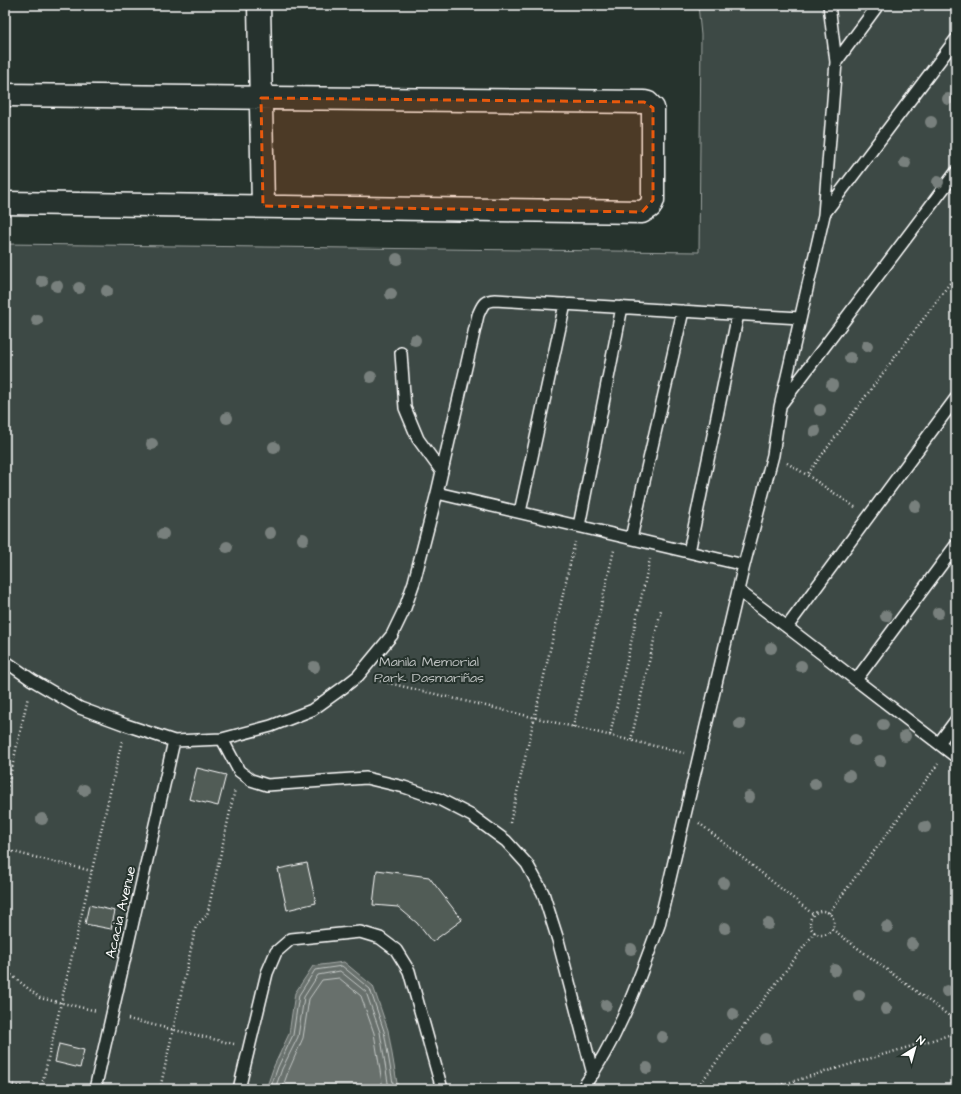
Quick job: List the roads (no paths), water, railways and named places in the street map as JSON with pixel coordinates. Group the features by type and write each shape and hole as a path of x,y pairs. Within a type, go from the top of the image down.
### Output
{"street":[{"path":"259,5 263,206"},
{"path":"5,94 644,102 648,103 653,108 654,200 650,207 642,212 5,203"}],"lane":[{"path":"582,1089 593,1074 616,1033 641,975 659,925 744,565 773,455 780,407 824,215 836,62 829,5"},
{"path":"836,62 878,5"},
{"path":"824,215 956,39"},
{"path":"780,407 956,172"},
{"path":"5,661 32,680 80,708 174,741 222,739 271,726 312,710 358,676 392,635 405,608 414,582 437,493 478,315 483,304 487,301 495,300 800,318"},
{"path":"520,512 565,304"},
{"path":"579,526 622,307"},
{"path":"631,538 683,311"},
{"path":"689,552 738,314"},
{"path":"401,352 405,408 418,439 442,472"},
{"path":"788,627 956,398"},
{"path":"437,493 744,565"},
{"path":"856,680 956,545"},
{"path":"739,591 948,750 956,720"},
{"path":"222,739 239,771 251,780 266,785 366,778 404,787 439,799 472,816 506,841 527,864 543,892 558,940 593,1074"},
{"name":"Acacia Avenue","path":"95,1089 174,741"},
{"path":"239,1089 267,973 276,952 291,939 360,932 380,938 396,950 409,971 442,1089"}],"water":[{"path":"344,962 373,986 388,1030 398,1089 266,1089 274,1066 289,1034 295,993 313,966"}],"park label":[{"name":"Manila Memorial Park Dasmariñas","path":"429,670"}]}
